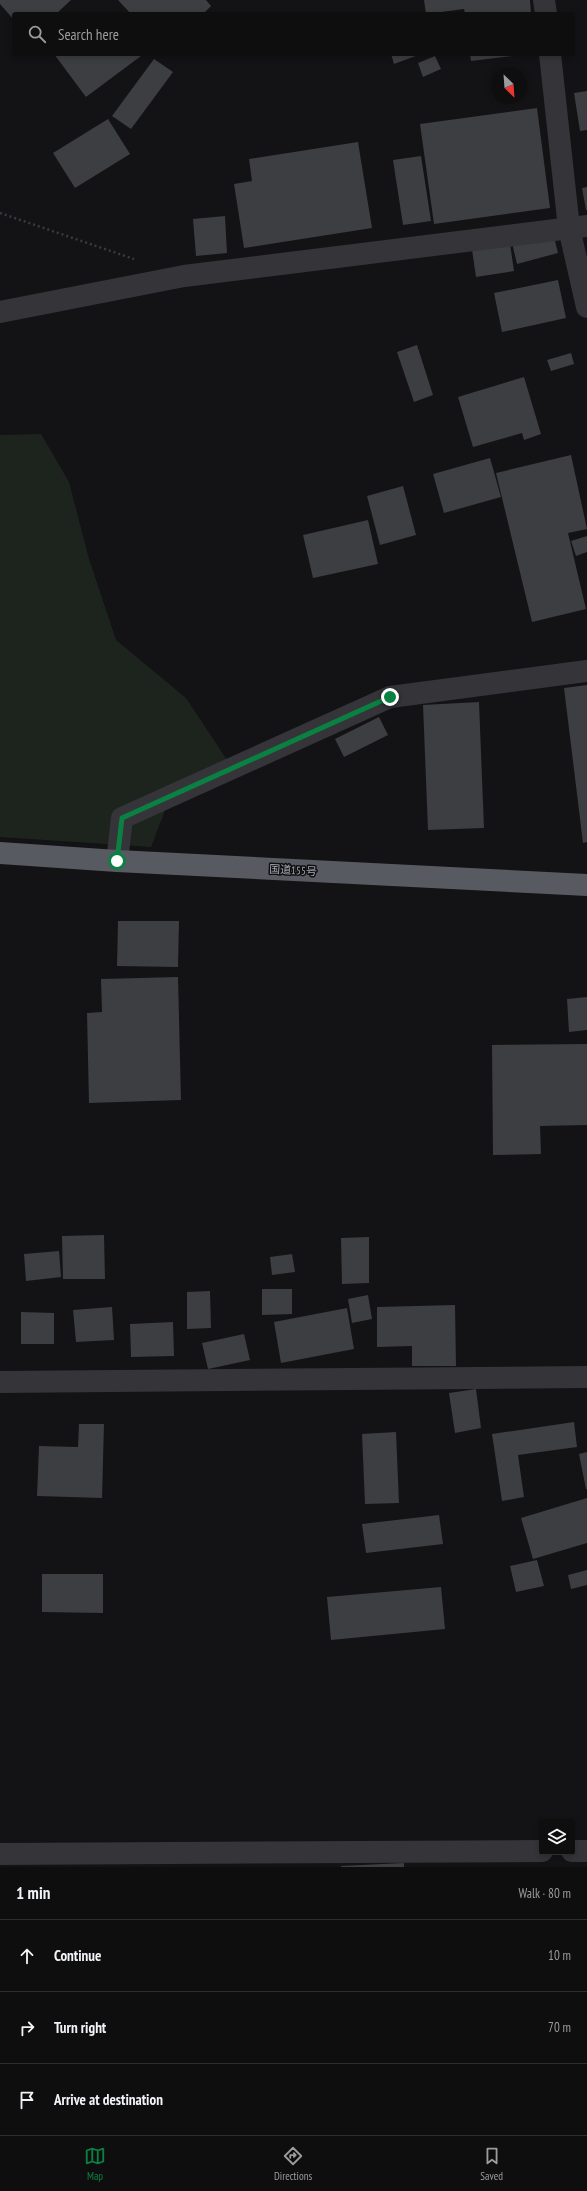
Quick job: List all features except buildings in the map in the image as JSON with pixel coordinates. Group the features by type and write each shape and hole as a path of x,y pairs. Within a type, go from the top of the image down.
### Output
{"highway":[{"name":"国道155号","path":"0,853 117,861 587,885"}],"street":[{"path":"544,0 546,12"},
{"path":"550,56 578,227 587,307"},
{"path":"0,312 184,276 578,227"},
{"path":"117,861 122,818 390,697 587,671"},
{"path":"0,1382 587,1378"},
{"path":"575,1851 587,1851"},
{"path":"0,1854 41,1860 539,1852"}],"path":[{"path":"0,214 140,261"}],"shaded area":[{"path":"41,434 69,482 89,559 116,640 186,698 227,760 172,792 151,847 0,837 0,435"}],"route":[{"path":"117,861 122,818 390,697"}]}
